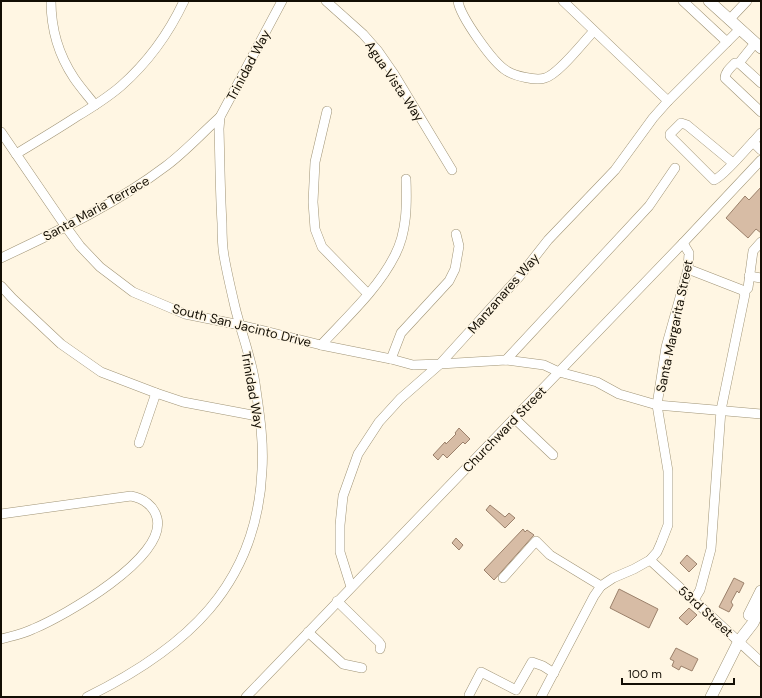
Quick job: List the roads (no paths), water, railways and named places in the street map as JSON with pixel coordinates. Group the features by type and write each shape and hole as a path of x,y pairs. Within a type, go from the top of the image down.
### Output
{"main road":[{"path":"709,1 758,45"},
{"path":"740,641 746,619 761,590"},
{"path":"711,697 740,641 753,623 761,607"}],"street":[{"path":"51,1 54,31 58,48 74,78 95,105"},
{"path":"16,154 95,105 120,86 142,65 162,40 184,1"},
{"name":"Trinidad Way","path":"87,697 135,672 173,645 199,622 229,583 246,549 255,521 262,476 262,452 259,418 254,381 235,307 224,254 220,206 219,129 220,117 282,1"},
{"name":"Agua Vista Way","path":"326,1 363,34 378,51 394,74 452,170"},
{"path":"458,1 459,7 467,22 495,61 505,70 517,76 545,79 556,72 594,31"},
{"path":"562,1 668,101"},
{"path":"683,1 727,42"},
{"path":"729,20 747,1"},
{"name":"Manzanares Way","path":"352,587 340,552 343,496 358,454 379,422 400,399 440,364 520,277 548,240 615,170 653,118 668,101 740,29"},
{"path":"758,45 739,63 735,63 725,75 725,78 761,112"},
{"path":"739,63 761,83"},
{"path":"327,111 315,162 313,202 315,229 322,247 368,294"},
{"name":"Santa Maria Terrace","path":"1,258 66,227 132,190 160,171 181,154 220,117"},
{"path":"733,163 687,125 681,123 670,134 670,136 714,180 733,163 761,133"},
{"name":"South San Jacinto Drive","path":"1,132 66,227 80,246 100,267 133,292 185,314 240,325 321,345 413,365 506,360 544,365 559,372 597,382 619,394 657,406 761,414"},
{"path":"753,142 761,150"},
{"name":"Churchward Street","path":"250,696 337,601 559,372 761,160"},
{"path":"506,360 649,206 675,168"},
{"path":"321,345 380,281 396,254 404,230 407,200 406,179"},
{"path":"391,359 401,333 449,281 455,269 459,246 456,234"},
{"path":"694,600 700,590 711,549 721,410 745,294 744,292 748,288 753,251 761,242"},
{"name":"Santa Margarita Street","path":"541,697 594,596 601,586 612,578 634,569 650,560 657,552 668,525 668,471 657,406 666,347 688,269 689,253 683,243"},
{"path":"688,269 744,292"},
{"path":"749,276 761,278"},
{"path":"1,286 61,344 101,372 183,402 252,415 259,418"},
{"path":"139,443 156,393"},
{"path":"514,418 553,455"},
{"path":"1,514 131,496 142,499 151,506 156,516 158,527 155,538 146,550 124,573 106,586 72,609 32,630 1,639"},
{"path":"503,578 536,540 550,555 601,586"},
{"name":"53rd Street","path":"650,560 740,641 761,662"},
{"path":"337,601 379,642 381,645 380,649"},
{"path":"308,632 343,664 362,668"},
{"path":"469,695 481,672 516,690 532,662 543,666 554,673"}]}
